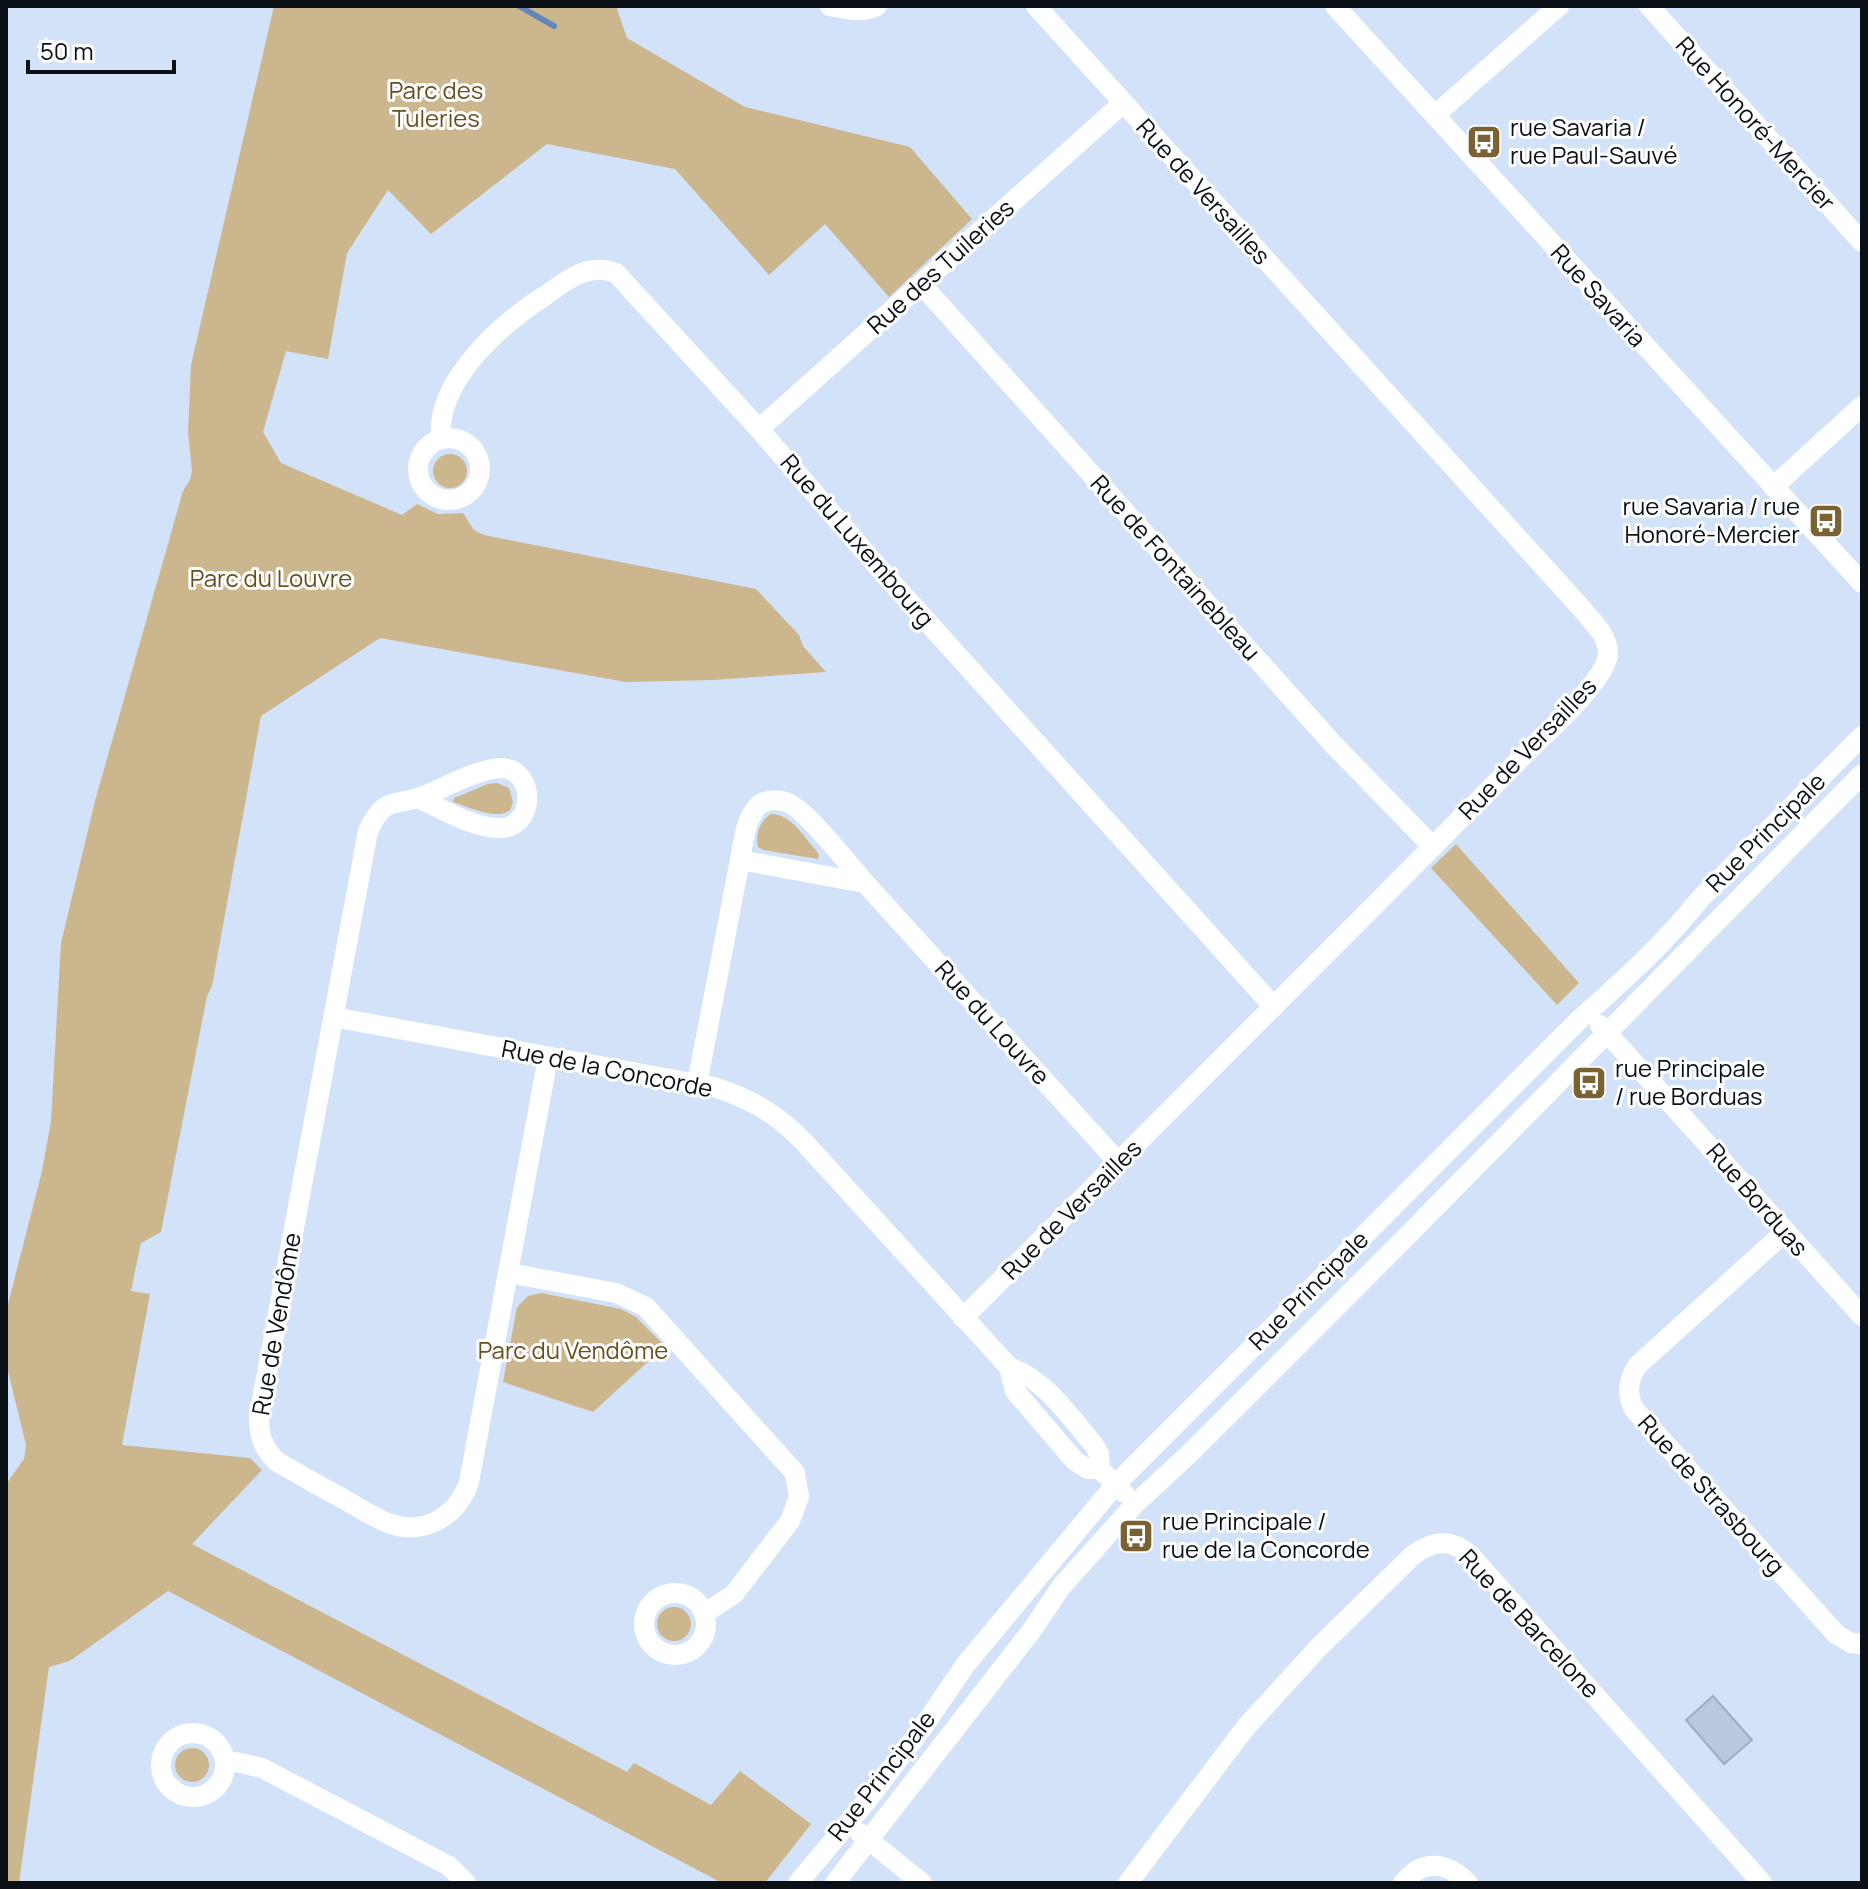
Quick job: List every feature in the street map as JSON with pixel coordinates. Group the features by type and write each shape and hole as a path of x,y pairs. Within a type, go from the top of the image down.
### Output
{"street":[{"path":"830,6 854,11 877,6"},
{"name":"Rue de Versailles","path":"963,1318 1596,681 1607,664 1608,650 1606,639 1583,610 1036,6"},
{"name":"Rue Savaria","path":"1335,6 1862,583"},
{"path":"1435,115 1559,6"},
{"name":"Rue Honoré-Mercier","path":"1649,6 1862,242"},
{"name":"Rue des Tuileries","path":"759,429 1123,103"},
{"name":"Rue du Luxembourg","path":"441,439 442,414 449,397 480,351 513,317 573,276 592,269 616,273 1274,1007"},
{"name":"Rue de Fontainebleau","path":"922,285 1333,744 1433,847"},
{"path":"1773,487 1862,406"},
{"name":"Rue Principale","path":"798,1883 923,1727 966,1664 1116,1484 1588,1012 1615,990 1668,937 1700,899 1862,736"},
{"name":"Rue de Vendôme","path":"418,798 481,825 500,829 519,822 528,800 521,778 500,768 418,798 383,807 368,831 259,1416 259,1434 264,1447 276,1461 390,1524 401,1527 426,1525 447,1516 464,1497 548,1058"},
{"name":"Rue Principale","path":"835,1883 1032,1630 1048,1603 1135,1504 1188,1455 1862,774"},
{"name":"Rue du Louvre","path":"697,1084 748,824 759,805 769,801 786,802 801,812 1119,1163"},
{"path":"740,860 865,883"},
{"name":"Rue Borduas","path":"1588,1012 1862,1316"},
{"name":"Rue de la Concorde","path":"333,1017 714,1087 760,1105 786,1124 1009,1367 1033,1377 1085,1434 1099,1454 1100,1469 1135,1504"},
{"name":"Rue de Strasbourg","path":"1785,1232 1638,1365 1630,1380 1630,1398 1634,1409 1836,1634 1851,1643 1862,1644"},
{"path":"509,1273 616,1293 646,1307 795,1473 799,1497 790,1521 734,1594 705,1613"},
{"name":"Rue de Barcelone","path":"1128,1883 1246,1727 1290,1678 1412,1556 1430,1544 1446,1542 1470,1555 1762,1883"},
{"path":"225,1763 236,1762 262,1768 449,1866 466,1883"},
{"path":"847,1823 922,1883"},
{"path":"1403,1883 1417,1869 1440,1865 1468,1883"}],"green space":[{"path":"274,6 616,6 627,38 745,107 910,147 972,219 889,297 825,224 769,275 675,169 547,144 431,234 388,190 347,253 328,359 286,351 263,432 281,463 402,515 417,504 438,514 463,513 474,530 484,535 756,589 799,635 803,646 826,672 626,682 380,638 261,716 212,986 207,996 161,1232 141,1243 131,1291 150,1294 122,1445 250,1458 262,1470 192,1544 627,1772 634,1763 711,1805 740,1771 811,1824 765,1883 722,1883 168,1591 70,1661 49,1667 19,1883 6,1883 6,1484 24,1459 26,1445 6,1363 6,1312 42,1171 51,1121 61,943 95,801 183,491 190,480 188,432 191,365"},
{"path":"450,454 462,459 467,471 462,483 450,488 438,483 433,471 438,459"},
{"path":"497,783 509,788 513,802 510,810 504,813 483,812 453,802 454,798"},
{"path":"771,814 785,818 796,827 816,850 818,859 758,847 759,828"},
{"path":"1456,844 1579,983 1557,1005 1431,868"},
{"name":"Parc du Vendôme","path":"541,1293 621,1309 636,1317 665,1346 593,1412 503,1382 517,1307 528,1296"},
{"path":"674,1607 686,1612 691,1624 686,1636 674,1641 662,1636 657,1624 662,1612"},
{"path":"192,1748 204,1753 209,1765 204,1777 192,1782 180,1777 175,1765 180,1753"}],"building":[{"path":"1713,1696 1752,1740 1724,1764 1686,1720"}],"waterway":[{"path":"519,6 554,26"}],"place":[{"name":"rue Savaria / rue Paul-Sauvé","path":"1484,142"},
{"name":"rue Savaria / rue Honoré-Mercier","path":"1826,521"},
{"name":"rue Principale / rue Borduas","path":"1589,1083"},
{"name":"rue Principale / rue de la Concorde","path":"1136,1536"}],"park label":[{"name":"Parc des Tuleries","path":"436,105"},
{"name":"Parc du Louvre","path":"271,579"}]}
